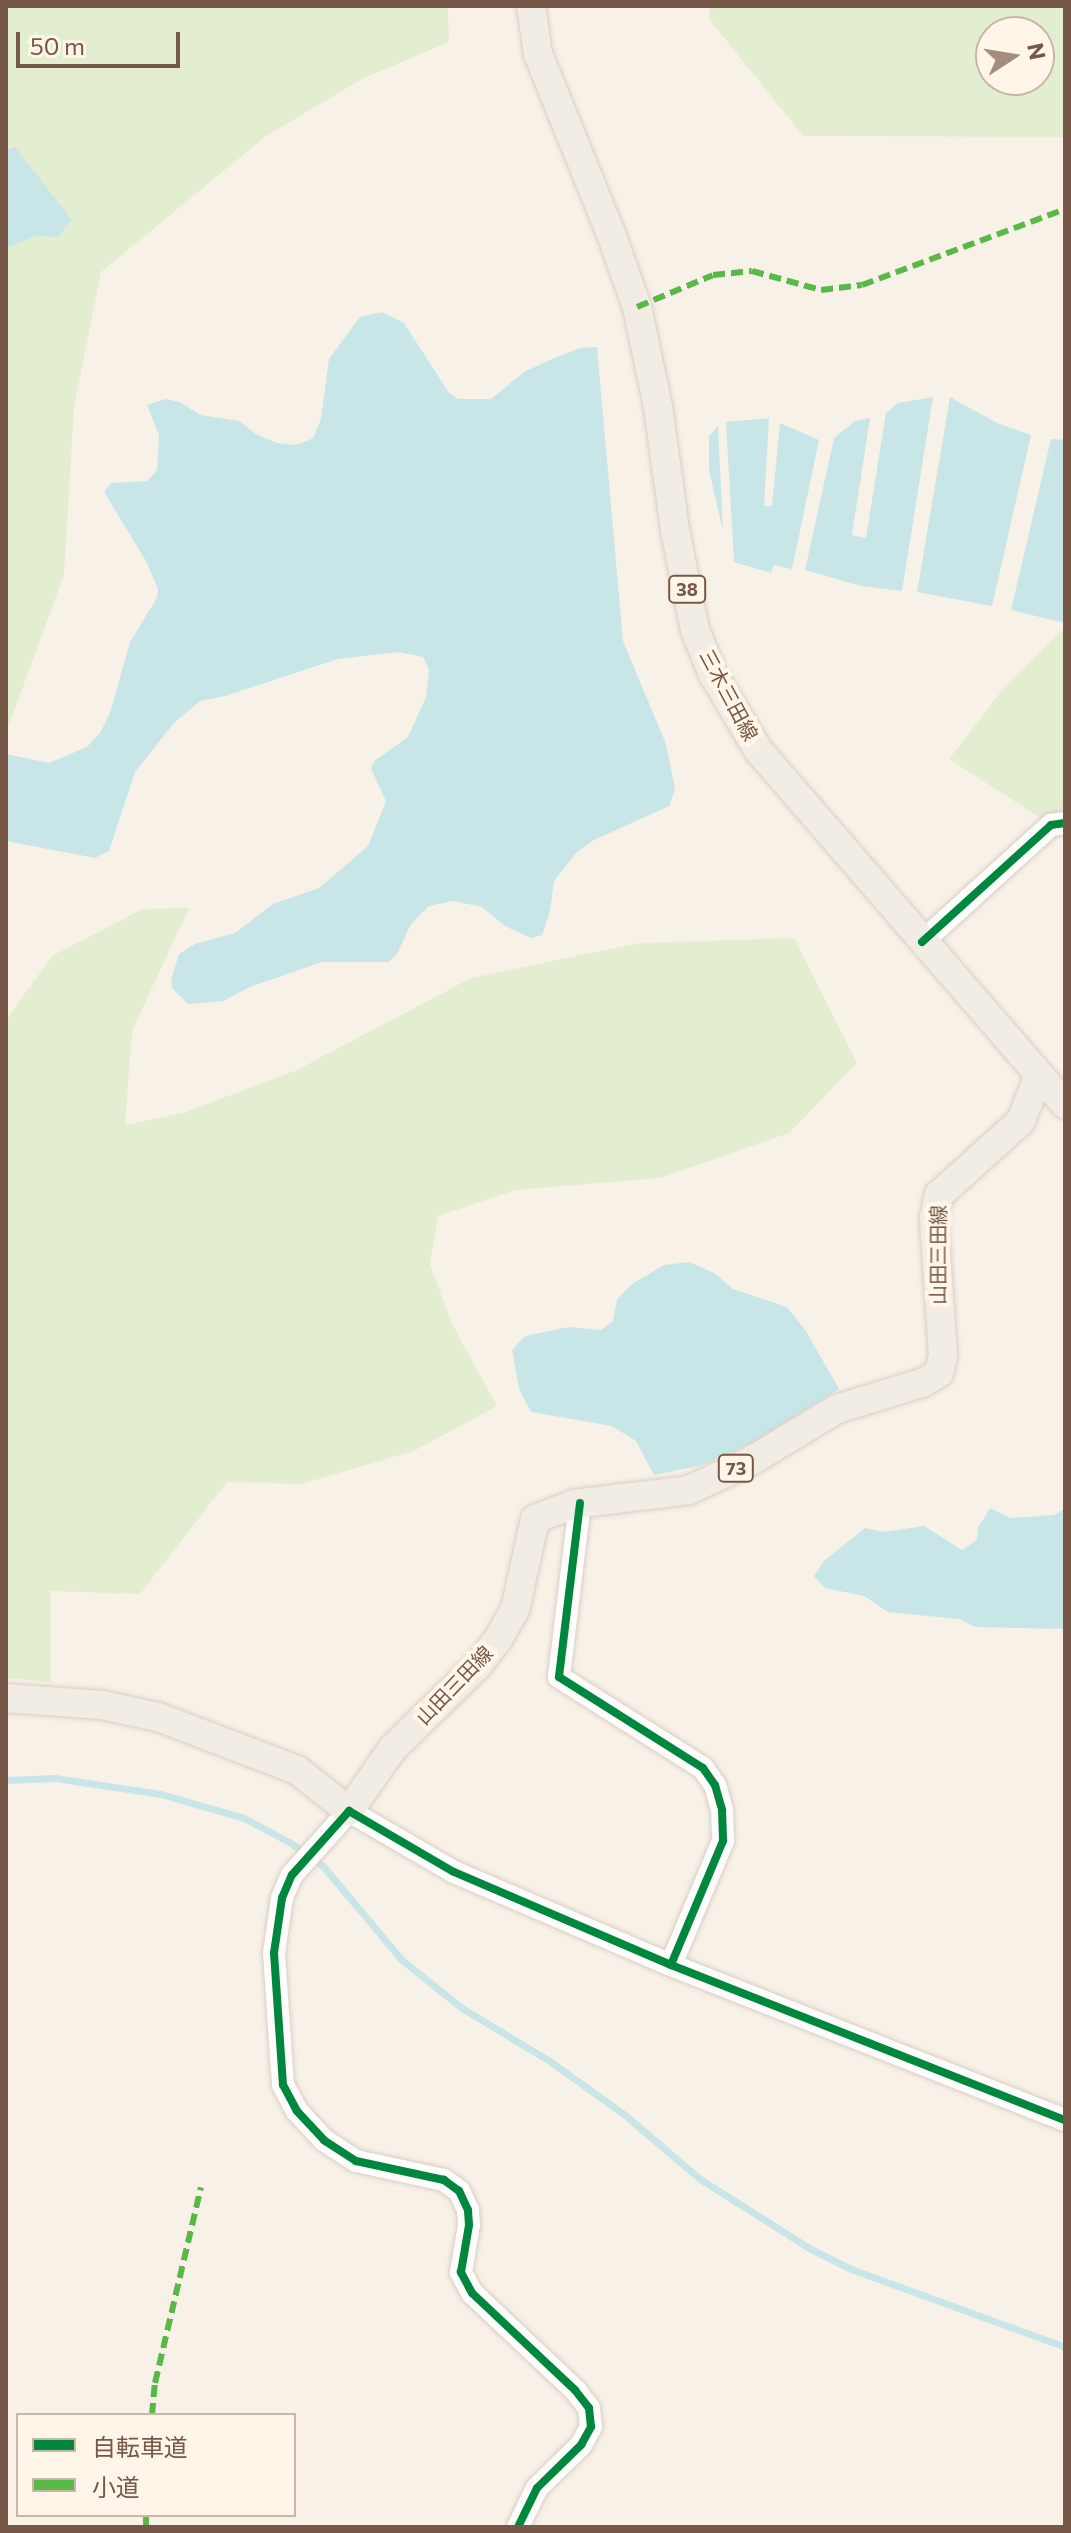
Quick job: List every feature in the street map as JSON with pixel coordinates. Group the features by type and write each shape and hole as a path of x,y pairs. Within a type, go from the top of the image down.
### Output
{"main road":[{"name":"三木三田線","path":"531,6 538,54 610,231 637,307 658,407 675,530 695,630 713,674 758,750 1065,1104"},
{"name":"山田三田線","path":"349,1811 393,1748 478,1665 498,1639 515,1610 535,1519 553,1509 580,1503 689,1490 751,1461 837,1409 914,1386 939,1373 943,1355 934,1218 939,1195 1021,1121 1039,1075"},
{"path":"6,1698 102,1705 158,1717 297,1770 349,1811"}],"street":[{"path":"922,942 1051,825 1065,823"},
{"path":"580,1503 559,1677 703,1768 715,1785 722,1810 723,1841 671,1965"},
{"path":"518,2527 537,2488 581,2445 591,2427 589,2408 575,2390 472,2293 461,2272 469,2225 468,2210 459,2191 444,2180 356,2161 324,2140 297,2111 283,2085 274,1953 282,1898 292,1875 349,1811 454,1872 671,1965 1065,2120"}],"green space":[{"path":"6,6 448,6 449,42 364,78 266,136 101,272 74,407 64,575 6,733"},
{"path":"709,6 1065,6 1065,137 803,136 709,19"},
{"path":"1065,627 1065,834 949,759 1000,693"},
{"path":"189,908 132,1031 125,1125 186,1112 297,1070 471,978 639,943 794,938 857,1063 789,1133 660,1178 515,1190 438,1216 430,1264 452,1324 497,1406 414,1451 301,1484 227,1482 140,1594 51,1591 51,1682 6,1678 6,1020 52,956 143,909"}],"water":[{"path":"15,147 72,220 58,237 37,236 6,248 6,150"},
{"path":"382,312 404,323 449,393 458,399 491,399 524,372 580,348 597,347 623,641 666,744 675,789 669,806 594,840 576,853 554,881 550,911 542,935 531,938 505,926 482,907 453,901 429,906 411,924 397,954 388,962 322,962 250,987 223,1001 188,1004 173,989 171,980 179,954 195,944 235,933 273,904 319,888 368,846 386,801 371,769 374,761 408,737 426,697 429,670 423,657 399,652 338,659 225,696 200,701 174,723 135,772 109,851 95,858 6,841 6,754 49,763 87,747 100,733 110,713 130,642 157,598 158,589 146,561 104,492 111,483 147,481 157,470 159,435 147,405 165,399 180,402 200,415 239,421 256,434 277,443 295,445 307,441 313,438 321,419 329,359 360,317"},
{"path":"933,397 902,591 861,586 805,570 834,438 855,421 870,418 852,535 866,538 886,413 898,403"},
{"path":"950,397 997,423 1031,435 992,606 917,592"},
{"path":"769,418 764,506 772,506 780,423 819,440 792,569 774,565 771,573 734,562 726,422"},
{"path":"718,426 723,531 709,470 709,436"},
{"path":"1051,439 1065,440 1065,623 1011,610"},
{"path":"690,1262 714,1273 733,1289 787,1307 806,1331 839,1389 752,1443 702,1465 654,1475 636,1441 612,1426 531,1412 519,1389 512,1350 525,1336 569,1327 601,1330 613,1321 617,1299 632,1284 664,1265"},
{"path":"990,1508 1011,1518 1054,1515 1065,1509 1065,1629 975,1627 959,1619 888,1612 864,1596 825,1588 814,1576 824,1561 865,1528 884,1532 924,1526 962,1550 977,1540 978,1528"}],"waterway":[{"path":"6,1780 55,1778 161,1794 244,1818 289,1842 323,1866 402,1960 462,2008 551,2062 625,2115 700,2179 809,2248 851,2269 1065,2347"}],"marked path":[{"path":"637,307 713,275 752,271 821,290 862,285 1065,209"},
{"path":"152,2413 155,2383 201,2187"},
{"path":"146,2517 146,2527"}],"cycle path":[{"path":"922,942 1051,825 1065,823"},
{"path":"580,1503 559,1677 703,1768 715,1785 722,1810 723,1841 671,1965"},
{"path":"518,2527 537,2488 581,2445 591,2427 589,2408 575,2390 472,2293 461,2272 469,2225 468,2210 459,2191 444,2180 356,2161 324,2140 297,2111 283,2085 274,1953 282,1898 292,1875 349,1811 454,1872 671,1965 1065,2120"}]}
